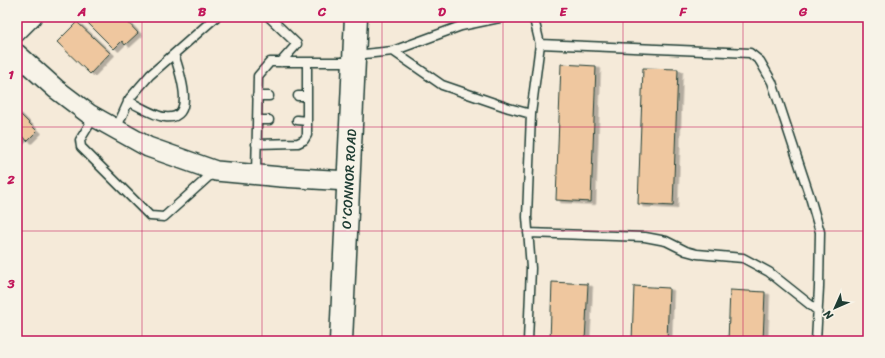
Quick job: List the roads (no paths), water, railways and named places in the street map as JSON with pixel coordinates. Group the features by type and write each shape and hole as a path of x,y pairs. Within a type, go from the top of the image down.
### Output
{"main road":[{"name":"O'CONNOR ROAD","path":"342,341 356,17"}],"street":[{"path":"17,34 34,17"},
{"path":"17,54 56,89 94,117 148,147 216,171 348,181"}],"lane":[{"path":"116,129 128,101 150,75 216,17"},
{"path":"269,17 297,44 281,62"},
{"path":"256,175 258,76 270,62 307,62 354,59 393,51 461,26 504,17"},
{"path":"528,341 531,268 527,217 531,114 540,44 534,19 529,17"},
{"path":"540,44 750,53 760,61 772,82 820,232 816,341"},
{"path":"393,51 442,85 502,106 531,114"},
{"path":"128,101 164,118 174,117 180,112 185,103 183,82 174,54"},
{"path":"256,144 298,143 304,140 307,135 307,62"},
{"path":"257,96 269,96"},
{"path":"298,96 307,96"},
{"path":"94,117 80,140 81,147 150,216 164,217 216,171"},
{"path":"257,120 268,120"},
{"path":"297,120 307,121"},
{"path":"528,233 645,237 666,241 698,254 743,258 769,272 818,311"}]}
